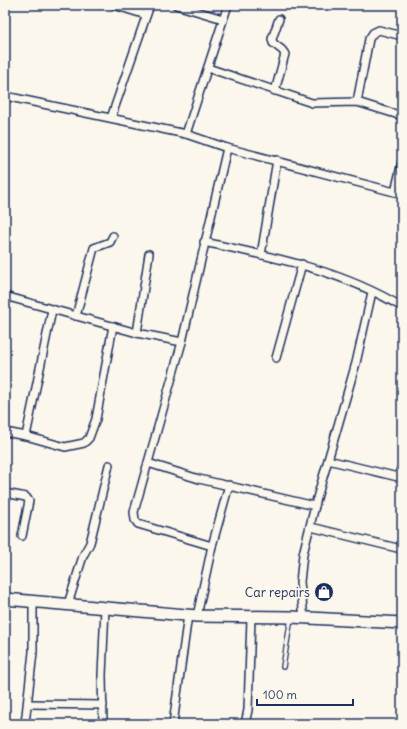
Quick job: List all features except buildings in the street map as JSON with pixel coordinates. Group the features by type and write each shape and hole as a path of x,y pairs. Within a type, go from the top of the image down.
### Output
{"main road":[{"path":"5,599 193,616 251,618 291,617 402,623"}],"street":[{"path":"114,5 146,15"},
{"path":"111,118 150,5"},
{"path":"176,5 223,19"},
{"path":"186,134 228,5"},
{"path":"275,91 284,54 282,50 273,43 279,19"},
{"path":"357,102 369,39 373,33 379,30 402,36"},
{"path":"208,68 312,103 357,102 402,116"},
{"path":"5,96 186,134 227,148 398,193 402,162"},
{"path":"212,546 138,524 135,520 134,512 182,342 227,148"},
{"path":"261,255 277,160"},
{"path":"76,316 94,248 110,242 113,236"},
{"path":"204,242 302,264 350,280 402,307"},
{"path":"137,333 149,254"},
{"path":"276,358 302,264"},
{"path":"304,618 300,582 303,554 356,364 372,292"},
{"path":"5,296 137,333 182,342"},
{"path":"26,436 52,310"},
{"path":"5,432 26,436 65,447 84,443 89,438 96,419 113,326"},
{"path":"328,460 400,478 402,466"},
{"path":"148,463 199,479 316,506"},
{"path":"68,604 82,556 90,543 109,465"},
{"path":"173,724 193,616 229,485"},
{"path":"5,493 26,498 29,501 22,536"},
{"path":"311,527 397,548"},
{"path":"25,724 33,652 33,601"},
{"path":"103,724 105,608"},
{"path":"245,724 248,710 251,618"},
{"path":"28,704 103,705"}],"lane":[{"path":"282,667 291,617"}],"place":[{"name":"Car repairs","path":"324,592"}]}
